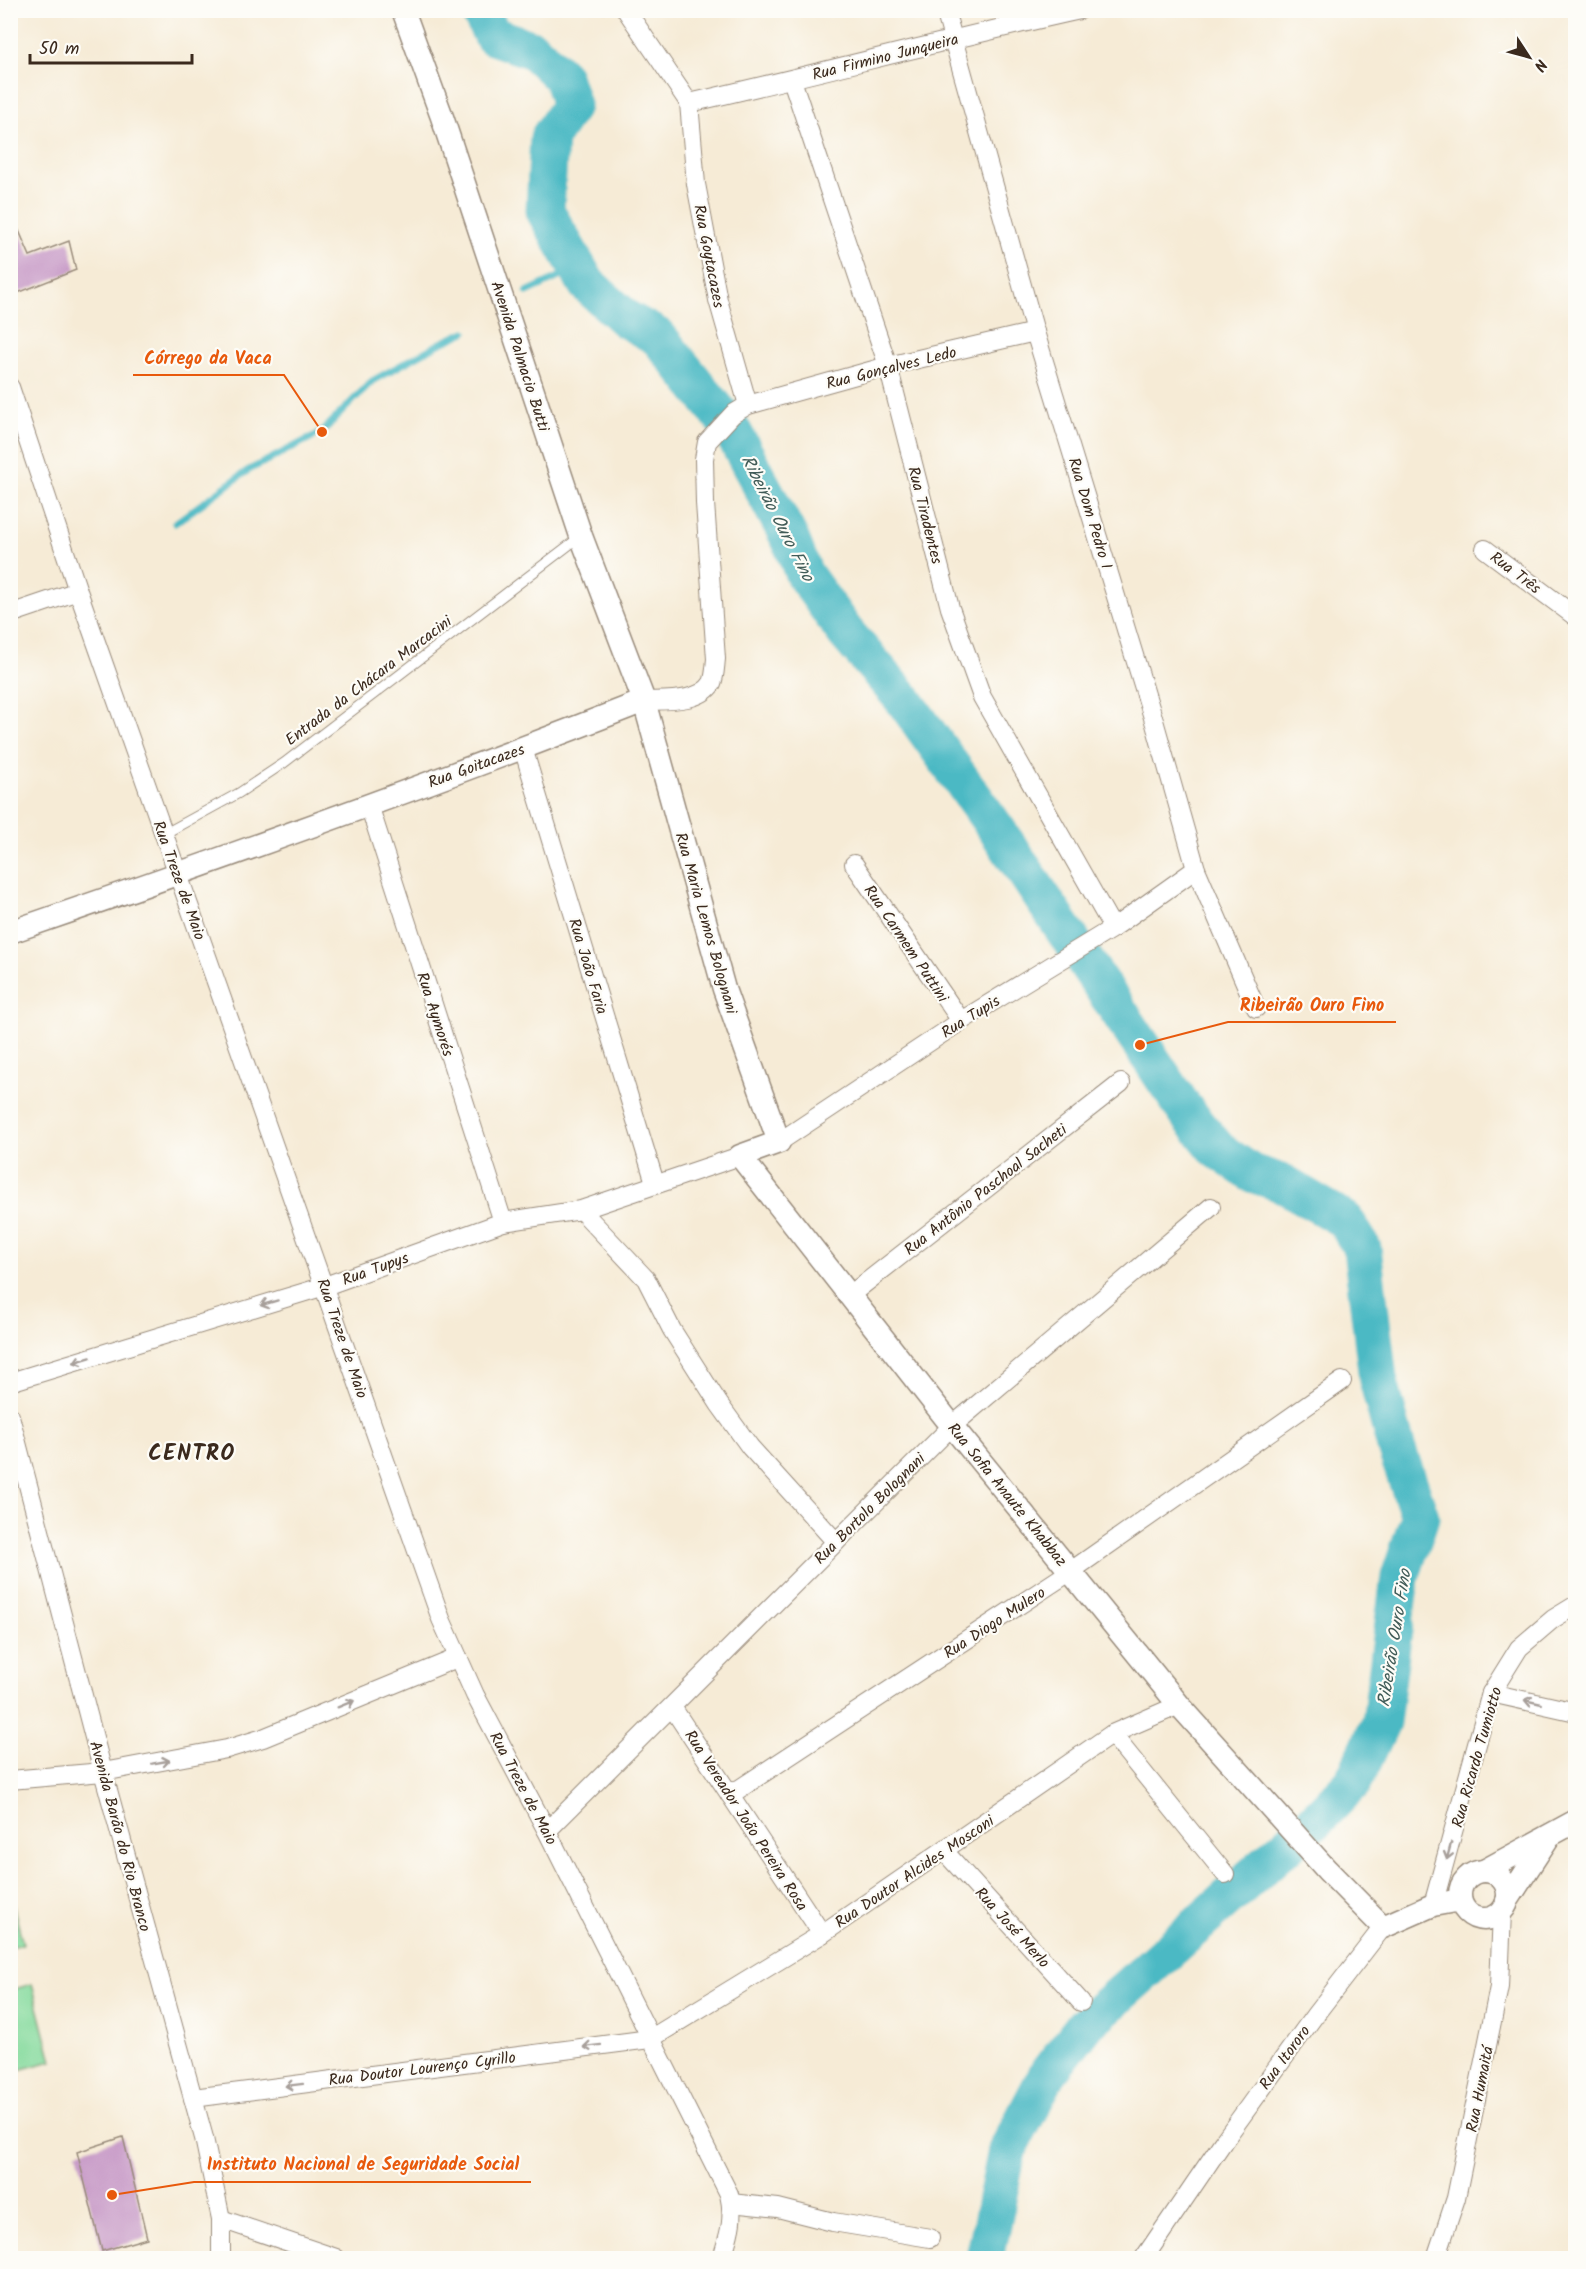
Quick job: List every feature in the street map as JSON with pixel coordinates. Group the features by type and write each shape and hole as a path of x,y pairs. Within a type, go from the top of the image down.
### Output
{"street":[{"name":"Avenida Palmacio Butti","path":"403,10 442,117 581,536 644,701"},
{"path":"626,10 689,103"},
{"name":"Rua Dom Pedro I","path":"945,10 1035,332 1155,724 1196,868 1257,1008"},
{"name":"Rua Firmino Junqueira","path":"689,103 1080,10"},
{"name":"Rua Tiradentes","path":"792,80 888,366 950,608 982,697 1113,928"},
{"name":"Rua Goytacazes","path":"689,103 696,184 741,410"},
{"name":"Rua Gonçalves Ledo","path":"741,410 888,366 1035,332"},
{"name":"Rua Treze de Maio","path":"10,387 78,591 441,1619 457,1658 548,1831 723,2182 731,2203 732,2224 722,2259"},
{"name":"Rua Goitacazes","path":"10,932 369,805 644,701 672,700 699,695 711,684 715,672 704,478 707,442 741,410"},
{"name":"Rua Três","path":"1485,549 1575,617"},
{"path":"10,614 78,591"},
{"name":"Rua Maria Lemos Bolognani","path":"644,701 724,988 779,1142"},
{"name":"Rua João Faria","path":"523,748 655,1183"},
{"name":"Rua Aymorés","path":"369,805 503,1222"},
{"name":"Rua Carmem Puttini","path":"854,864 961,1021"},
{"name":"Rua Tupis","path":"740,1156 779,1142 961,1021 1113,928 1196,868"},
{"name":"Rua Antônio Paschoal Sacheti","path":"850,1295 1121,1083"},
{"name":"Rua Tupys","path":"10,1382 325,1286 503,1222 581,1209 740,1156"},
{"name":"Rua Sofia Anaute Khabbaz","path":"740,1156 952,1426 1179,1705 1327,1870 1383,1927"},
{"name":"Rua Bortolo Bolognani","path":"548,1831 952,1426 1211,1207"},
{"path":"581,1209 646,1279 678,1340 750,1447 836,1542"},
{"name":"Rua Diogo Mulero","path":"730,1795 1071,1571 1342,1381"},
{"name":"Avenida Barão do Rio Branco","path":"10,1416 103,1772 204,2138 221,2219 221,2259"},
{"name":"Rua Ricardo Tumiotto","path":"1433,1905 1491,1693 1519,1648 1553,1619 1575,1605"},
{"path":"10,1780 103,1772 184,1758 263,1738 457,1658"},
{"path":"1491,1693 1575,1712"},
{"name":"Rua Doutor Alcides Mosconi","path":"650,2039 822,1934 1112,1734 1179,1705"},
{"name":"Rua Vereador João Pereira Rosa","path":"672,1707 822,1934"},
{"path":"1112,1734 1225,1874"},
{"path":"1551,1834 1505,1906 1494,1918 1483,1920 1472,1917 1464,1910 1460,1900 1460,1889 1465,1880 1474,1873 1484,1871 1551,1834 1575,1821"},
{"name":"Rua José Merlo","path":"944,1851 1081,2002"},
{"name":"Rua Humaitá","path":"1434,2256 1456,2198 1499,1988 1508,1890 1495,1874 1484,1871"},
{"name":"Rua Itororo","path":"1144,2259 1223,2142 1315,2015 1383,1927 1433,1905 1460,1900"},
{"name":"Rua Doutor Lourenço Cyrillo","path":"193,2098 650,2039"},
{"path":"731,2203 785,2210 833,2222 930,2238"},
{"path":"221,2219 336,2259"}],"lane":[{"name":"Entrada da Chácara Marcacini","path":"164,834 239,794 284,763 581,536"}],"green space":[{"path":"11,1897 23,1944 10,1947"},
{"path":"32,1984 52,2061 11,2072 11,1990"}],"building":[{"path":"10,210 30,256 69,241 76,270 10,296"},
{"path":"123,2137 147,2238 102,2251 77,2152"}],"waterway":[{"name":"Ribeirão Ouro Fino","path":"479,10 493,36 533,50 562,77 571,105 549,138 545,211 587,284 626,319 658,337 729,425 790,539 804,574 845,632 904,700 997,830 1185,1110 1218,1150 1251,1173 1282,1183 1345,1220 1362,1248 1378,1379 1396,1447 1420,1517 1400,1577 1381,1722 1353,1782 1321,1815 1085,2025 1048,2073 1007,2151 985,2258"},
{"path":"527,292 578,268"},
{"path":"175,523 247,471 322,432 372,381 465,332"}],"place":[{"name":"Córrego da Vaca","path":"322,432"},
{"name":"Ribeirão Ouro Fino","path":"1140,1045"},
{"name":"Instituto Nacional de Seguridade Social","path":"112,2195"}],"district":[{"name":"CENTRO","path":"192,1452"}]}
